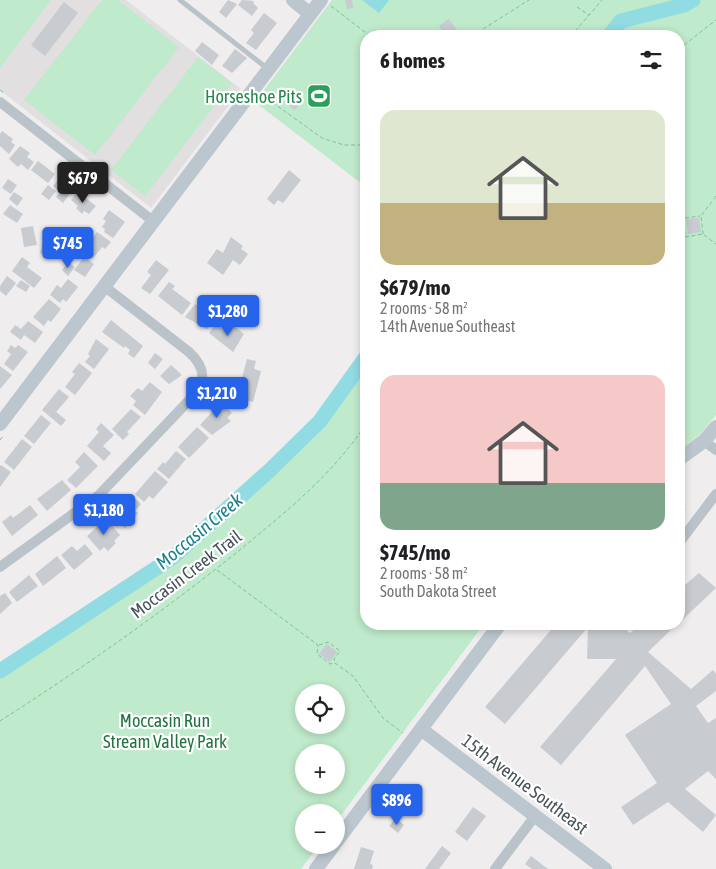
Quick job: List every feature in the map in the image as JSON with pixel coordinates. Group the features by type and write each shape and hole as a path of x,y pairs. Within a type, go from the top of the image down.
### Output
{"street":[{"path":"293,0 310,14"},
{"path":"0,424 310,14 325,2"},
{"path":"0,102 153,221"},
{"path":"0,568 99,495 197,392 203,380 200,365 189,352 104,286"},
{"path":"685,455 704,441 716,427"},
{"path":"704,441 716,450"},
{"path":"685,534 716,494"},
{"path":"345,830 495,630"},
{"name":"15th Avenue Southeast","path":"421,729 605,869"},
{"path":"495,869 535,816"},
{"path":"316,869 327,854"}],"lane":[{"path":"180,0 268,70"}],"path":[{"path":"482,30 529,0"},
{"path":"577,30 602,0"},
{"path":"325,2 362,30"},
{"path":"577,7 590,16"},
{"path":"685,44 716,20"},
{"path":"261,94 322,138 344,145 360,144"},
{"path":"716,196 701,216 703,234 716,244"},
{"path":"685,218 701,216"},
{"path":"685,237 703,234"},
{"name":"Moccasin Creek Trail","path":"0,721 69,677 216,569 297,503 334,466 360,432"},
{"path":"216,569 318,646"},
{"path":"318,646 328,642 340,651 334,659 336,663 358,681 383,718 412,741"},
{"path":"318,646 317,654 330,664 336,663"}],"shaded area":[{"path":"0,0 126,0 241,89 151,208 0,90"}],"green space":[{"path":"0,0 51,0 0,68"},
{"path":"102,0 118,0 179,47 95,155 24,100"},
{"path":"332,0 716,0 716,415 699,435 685,446 685,30 360,30 360,182 255,102"},
{"path":"198,57 232,83 145,196 111,170"},
{"name":"Moccasin Run Stream Valley Park","path":"360,365 360,630 480,630 345,810 345,804 295,804 295,854 312,854 301,869 0,869 0,671 173,557 269,472 320,421"}],"water":[{"path":"362,0 389,0 379,13"}],"building":[{"path":"228,0 237,4 226,18 219,12"},
{"path":"242,0 254,1 253,3 258,8 252,16 238,5"},
{"path":"345,0 352,0 353,8 347,9"},
{"path":"64,2 78,13 45,56 31,45"},
{"path":"264,13 277,23 256,50 246,43 254,33 251,30"},
{"path":"449,19 456,29 442,30 439,26"},
{"path":"202,42 219,55 212,65 195,51"},
{"path":"235,49 247,58 232,73 222,66"},
{"path":"292,96 300,103 295,110 286,103"},
{"path":"2,131 13,139 11,142 15,145 9,154 0,146 0,134"},
{"path":"20,146 30,153 27,157 34,162 28,170 21,164 18,167 9,159"},
{"path":"38,161 55,174 48,183 31,170"},
{"path":"289,170 301,180 283,203 278,200 274,205 267,199"},
{"path":"60,177 74,188 63,203 56,197 60,192 53,186"},
{"path":"8,179 17,185 11,194 2,188"},
{"path":"48,185 56,191 49,200 41,194"},
{"path":"14,192 23,198 17,206 9,199"},
{"path":"78,192 96,206 89,214 84,211 82,214 76,208 78,206 71,200"},
{"path":"10,205 23,214 17,223 3,214"},
{"path":"109,210 125,222 113,238 104,232 105,229 102,227 106,221 103,219"},
{"path":"699,218 701,232 688,234 686,219"},
{"path":"33,226 37,245 24,247 21,228"},
{"path":"97,232 111,242 105,249 102,247 93,258 83,250"},
{"path":"231,237 243,246 241,249 248,254 240,265 233,260 223,275 207,263 217,249 223,253"},
{"path":"43,243 54,246 51,256 40,253"},
{"path":"22,257 30,263 27,267 42,278 34,288 12,271"},
{"path":"84,257 94,264 85,277 74,270"},
{"path":"156,260 169,270 150,294 141,288 151,275 147,272"},
{"path":"68,262 75,267 68,276 62,270"},
{"path":"7,276 16,283 6,296 0,291 0,286"},
{"path":"68,279 78,287 66,302 63,299 60,303 50,295 57,285 61,288"},
{"path":"21,280 30,286 26,292 16,286"},
{"path":"169,282 175,286 172,289 191,303 182,315 158,296"},
{"path":"49,299 61,309 51,322 48,320 44,326 33,317"},
{"path":"195,304 215,319 207,329 185,317"},
{"path":"111,320 143,346 134,358 128,354 130,350 125,346 124,348 102,332"},
{"path":"28,321 43,332 35,343 24,335 21,340 10,332 15,325 21,329"},
{"path":"216,324 228,334 234,326 244,334 233,352 209,333"},
{"path":"96,339 109,349 94,369 85,362 90,356 88,354"},
{"path":"11,345 15,348 18,345 28,352 13,371 4,364 11,354 7,351"},
{"path":"155,353 163,359 155,369 148,363"},
{"path":"247,359 256,361 254,369 261,371 253,402 237,398"},
{"path":"79,363 92,373 75,395 65,387 75,374 72,372"},
{"path":"171,365 182,375 169,384 160,376"},
{"path":"0,366 12,375 0,389"},
{"path":"150,382 162,392 145,415 133,405 136,401 130,396 138,388 142,391"},
{"path":"59,389 69,397 56,412 66,420 61,426 42,410"},
{"path":"221,402 232,413 227,418 231,421 212,435 200,425"},
{"path":"131,409 141,417 127,432 129,434 123,440 112,429"},
{"path":"41,415 51,423 34,444 24,436"},
{"path":"101,423 114,435 103,446 111,453 104,461 87,446 99,432 96,429"},
{"path":"197,427 209,438 189,458 178,447"},
{"path":"22,439 32,447 14,470 4,462"},
{"path":"176,451 186,459 169,479 157,469 163,462 165,464"},
{"path":"84,452 98,466 76,488 67,480 80,467 75,462"},
{"path":"0,466 11,472 0,487"},
{"path":"155,471 168,482 153,499 149,496 144,502 135,494"},
{"path":"62,480 71,490 47,511 37,499"},
{"path":"132,496 141,504 135,511 138,513 125,528 115,519 127,506 125,504"},
{"path":"30,505 38,515 12,536 2,522 11,515 13,518"},
{"path":"106,519 120,535 114,541 116,543 108,551 104,547 100,551 87,536"},
{"path":"85,544 93,554 74,570 61,555 72,546 77,551"},
{"path":"57,556 66,568 43,586 35,574"},
{"path":"699,573 716,588 685,617 685,585"},
{"path":"29,575 38,586 17,602 9,592"},
{"path":"5,593 12,603 0,614 0,596"},
{"path":"551,630 585,630 505,724 485,707"},
{"path":"588,630 626,630 630,633 634,630 671,630 648,652 691,689 713,670 716,674 716,691 696,706 708,723 716,718 716,779 708,771 685,789 716,815 703,832 668,802 633,825 621,807 657,783 625,735 671,704 645,666 561,765 540,747 616,659 587,659"},
{"path":"327,644 337,652 330,662 319,654"},
{"path":"473,807 486,816 467,841 455,832"},
{"path":"396,818 404,825 398,833 389,826"},
{"path":"442,846 451,853 439,869 425,869"},
{"path":"361,847 374,851 370,864 373,865 372,869 354,869"},
{"path":"531,856 548,869 532,869 525,864"}],"waterway":[{"name":"Moccasin Creek","path":"614,30 621,21 684,5 693,0"},
{"name":"Moccasin Creek","path":"0,671 173,557 269,471 320,421 360,365"}],"place":[{"name":"Horseshoe Pits","path":"319,96"}]}
